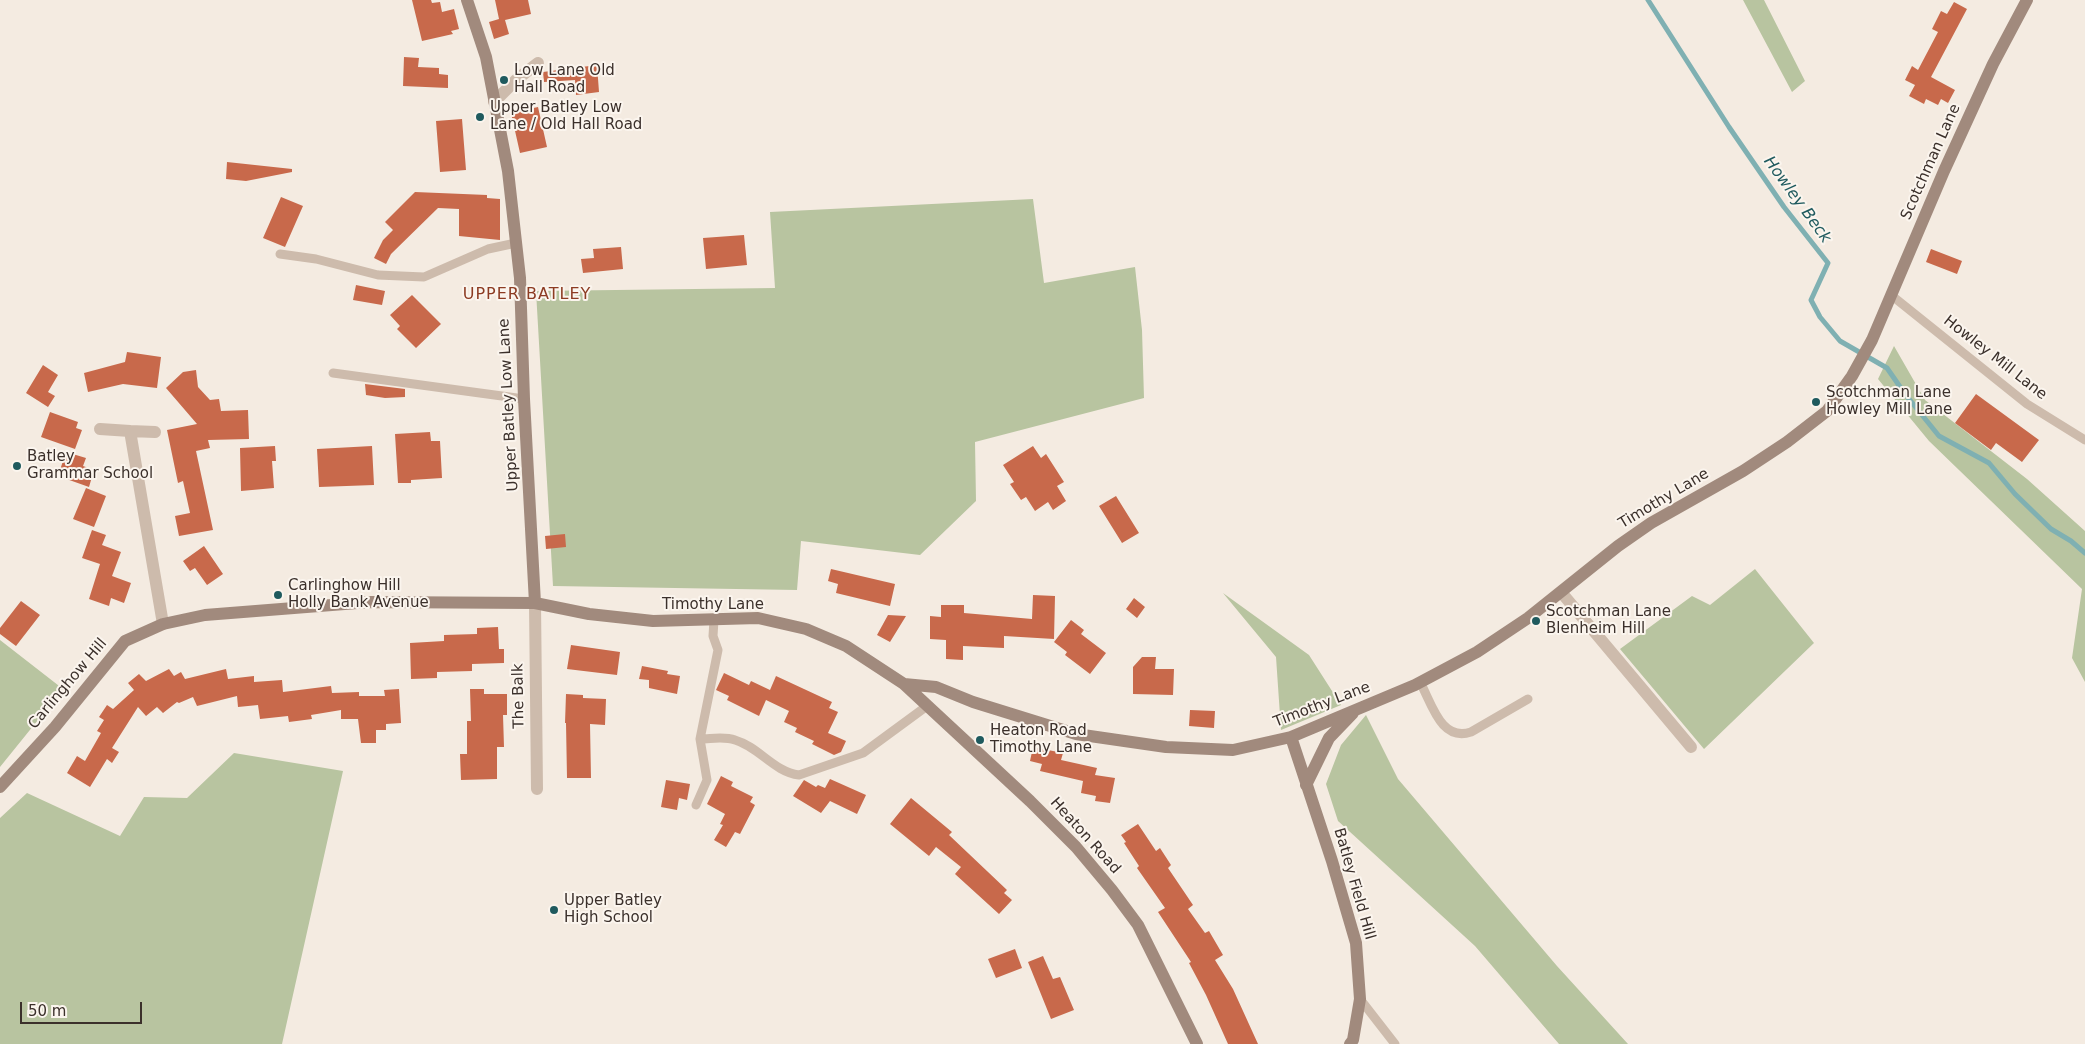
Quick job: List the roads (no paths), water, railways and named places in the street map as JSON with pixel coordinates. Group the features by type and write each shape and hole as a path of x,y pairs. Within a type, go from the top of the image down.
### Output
{"street":[{"name":"Upper Batley Low Lane","path":"467,0 486,57 508,171 520,278 524,400 535,603"},
{"name":"Scotchman Lane","path":"1872,340 1944,170 1993,64 2027,0"},
{"path":"494,102 516,80 538,63"},
{"name":"Timothy Lane","path":"535,603 589,614 653,621 758,618 806,629 846,646 904,684 936,687 974,702 1076,734 1166,748 1233,750 1291,737 1420,682 1477,652 1528,618 1618,546 1651,523 1743,471 1787,442 1827,412 1852,376 1872,340"},
{"path":"100,429 155,432"},
{"path":"130,430 163,624"},
{"path":"1561,592 1691,747"},
{"name":"Carlinghow Hill","path":"0,787 55,727 125,641 163,624 205,615 370,602 535,603"},
{"name":"The Balk","path":"535,603 537,789"},
{"name":"Heaton Road","path":"904,684 1030,801 1076,847 1112,890 1138,925 1197,1044"},
{"path":"1306,785 1329,738 1356,710"},
{"name":"Batley Field Hill","path":"1291,737 1332,861 1356,943 1360,999 1353,1040 1350,1044"}],"lane":[{"path":"280,254 316,259 378,275 424,277 488,249 516,243"},
{"name":"Howley Mill Lane","path":"1891,295 2027,404 2085,440"},
{"path":"334,373 524,400"},
{"path":"696,805 706,780 700,739 718,650 713,636 714,620"},
{"path":"1420,682 1444,727 1456,734 1462,735 1471,732 1528,699"},
{"path":"700,739 735,740 760,754 788,774 799,775 863,753 927,706"},
{"path":"1360,999 1395,1044"}],"waterway":[{"name":"Howley Beck","path":"1648,0 1729,127 1784,207 1828,263 1811,300 1820,317 1840,341 1887,368 1939,436 1989,463 2015,494 2051,529 2071,541 2085,553"}],"place":[{"name":"Low Lane Old Hall Road","path":"504,80"},
{"name":"Upper Batley Low Lane / Old Hall Road","path":"480,117"},
{"name":"Scotchman Lane Howley Mill Lane","path":"1816,402"},
{"name":"Batley Grammar School","path":"17,466"},
{"name":"Carlinghow Hill Holly Bank Avenue","path":"278,595"},
{"name":"Scotchman Lane Blenheim Hill","path":"1536,621"},
{"name":"Heaton Road Timothy Lane","path":"980,740"},
{"name":"Upper Batley High School","path":"554,910"}],"district":[{"name":"UPPER BATLEY","path":"527,295"}]}
